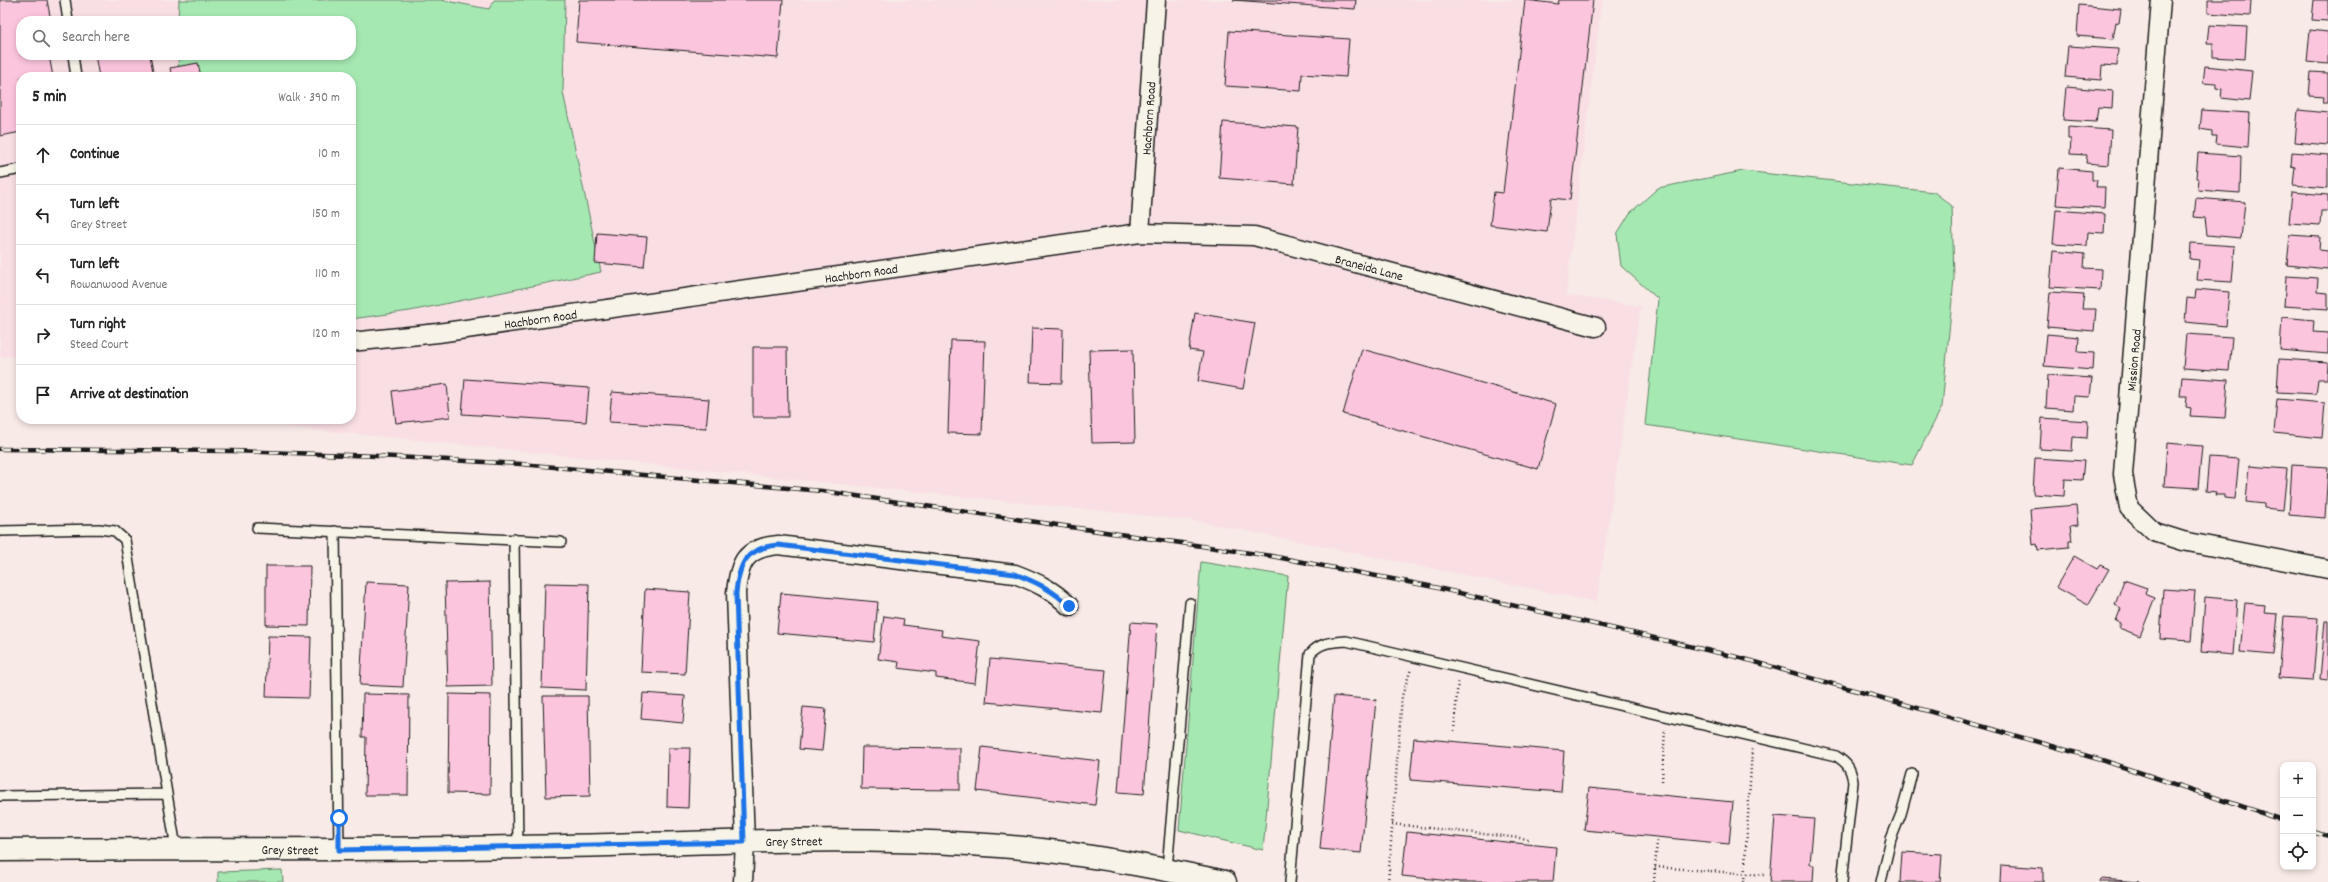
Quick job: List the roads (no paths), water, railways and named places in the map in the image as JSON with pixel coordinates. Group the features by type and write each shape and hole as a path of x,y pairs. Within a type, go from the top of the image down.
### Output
{"street":[{"name":"Hachborn Road","path":"356,341 438,333 1140,233 1156,0"},
{"name":"Mission Road","path":"2161,0 2124,474 2130,508 2154,532 2328,569"},
{"name":"Braneida Lane","path":"1140,233 1254,236 1596,327"},
{"path":"743,882 744,842 736,593 738,574 742,562 751,554 765,546 778,545 1015,574 1041,584 1056,593 1069,606"},
{"name":"Grey Street","path":"0,850 176,848 339,850 744,842 913,841 1043,850 1167,870 1225,882"}],"lane":[{"path":"65,0 67,16"},
{"path":"74,60 75,72"},
{"path":"0,173 16,170"},
{"path":"257,528 561,542"},
{"path":"0,531 99,529 115,531 125,540 176,848"},
{"path":"335,531 339,850"},
{"path":"514,540 518,847"},
{"path":"1167,870 1190,603"},
{"path":"1290,882 1310,654 1315,647 1329,642 1346,641 1836,756 1844,761 1851,769 1852,782 1842,882"},
{"path":"1881,882 1891,838 1901,814 1912,774"},
{"path":"0,796 166,794"}],"railway":[{"path":"0,449 232,451 378,456 521,464 822,491 1271,556 1429,586 1741,658 2105,761 2280,819"},
{"path":"2316,832 2328,836"}]}
